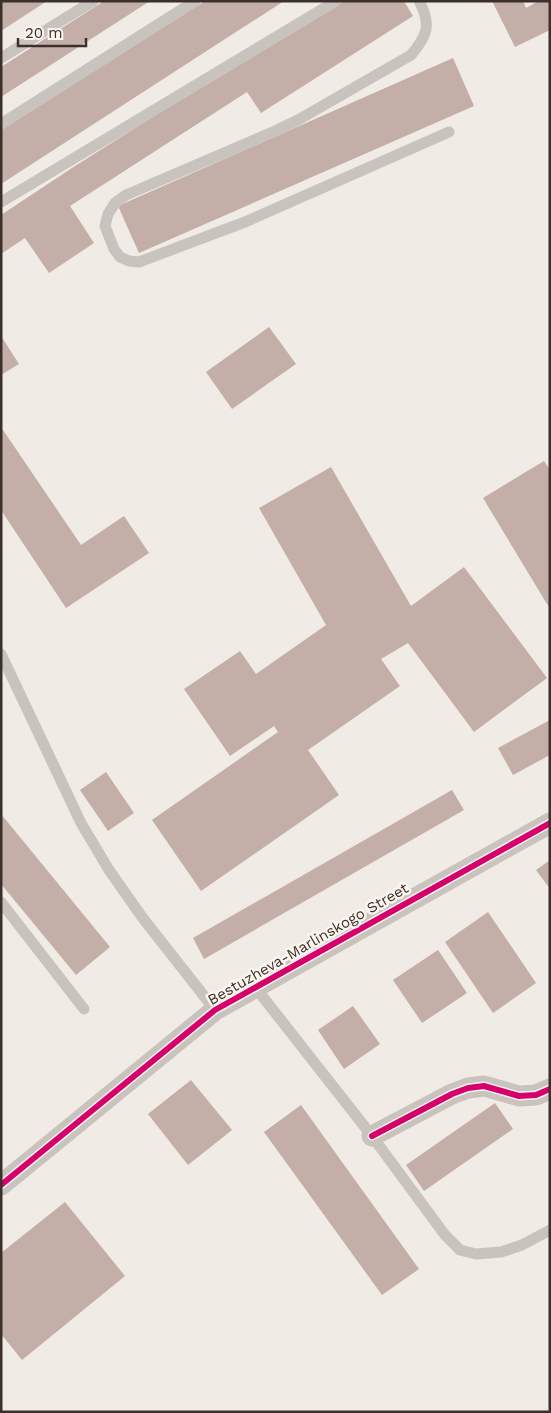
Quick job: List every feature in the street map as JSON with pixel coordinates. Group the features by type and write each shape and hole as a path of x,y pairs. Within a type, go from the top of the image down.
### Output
{"street":[{"name":"Bestuzheva-Marlinskogo Street","path":"1,1185 215,1010 550,823"},
{"path":"372,1136 452,1094 468,1088 484,1086 519,1096 536,1095 550,1089"}],"lane":[{"path":"1,58 93,1"},
{"path":"1,124 195,1"},
{"path":"1,202 336,1"},
{"path":"419,1 425,11 426,34 411,55 298,120 126,195 115,203 108,214 105,226 114,249 120,257 129,261 140,262 245,222 449,132"},
{"path":"1,654 82,823 109,870 142,917 215,1010"},
{"path":"1,902 84,1009"},
{"path":"255,988 372,1136 445,1235 460,1250 476,1254 501,1252 522,1245 550,1230"}],"building":[{"path":"1,1 47,1 1,31"},
{"path":"104,1 150,1 1,97 1,67"},
{"path":"205,1 284,1 1,184 1,130"},
{"path":"336,1 404,1 413,16 261,113 247,92 70,206 94,243 49,273 25,238 1,254 1,215"},
{"path":"492,1 523,1 526,8 539,1 550,1 550,30 515,47"},
{"path":"453,58 474,106 139,253 118,206"},
{"path":"269,327 296,364 232,409 206,372"},
{"path":"1,336 19,364 1,375"},
{"path":"1,427 81,545 124,516 149,553 66,608 1,510"},
{"path":"544,461 550,470 550,609 483,498"},
{"path":"331,467 411,606 464,567 547,678 474,732 408,643 381,659 400,686 308,750 339,795 201,891 152,820 278,732 274,726 230,756 184,689 240,651 256,674 326,625 259,508"},
{"path":"550,720 550,755 513,775 498,748"},
{"path":"106,772 134,813 108,831 80,790"},
{"path":"452,790 464,810 204,959 193,938"},
{"path":"1,814 110,947 76,975 1,884"},
{"path":"550,860 550,889 536,870"},
{"path":"488,912 536,983 493,1013 445,942"},
{"path":"438,950 467,993 422,1023 393,980"},
{"path":"353,1006 380,1044 344,1069 318,1030"},
{"path":"191,1080 232,1130 188,1165 148,1114"},
{"path":"495,1103 513,1129 424,1191 406,1165"},
{"path":"301,1105 419,1269 382,1295 264,1132"},
{"path":"65,1202 125,1276 22,1360 1,1334 1,1253"}],"cycle path":[{"path":"1,1185 215,1010 550,823"},
{"path":"372,1136 452,1094 468,1088 484,1086 519,1096 536,1095 550,1089"}]}
